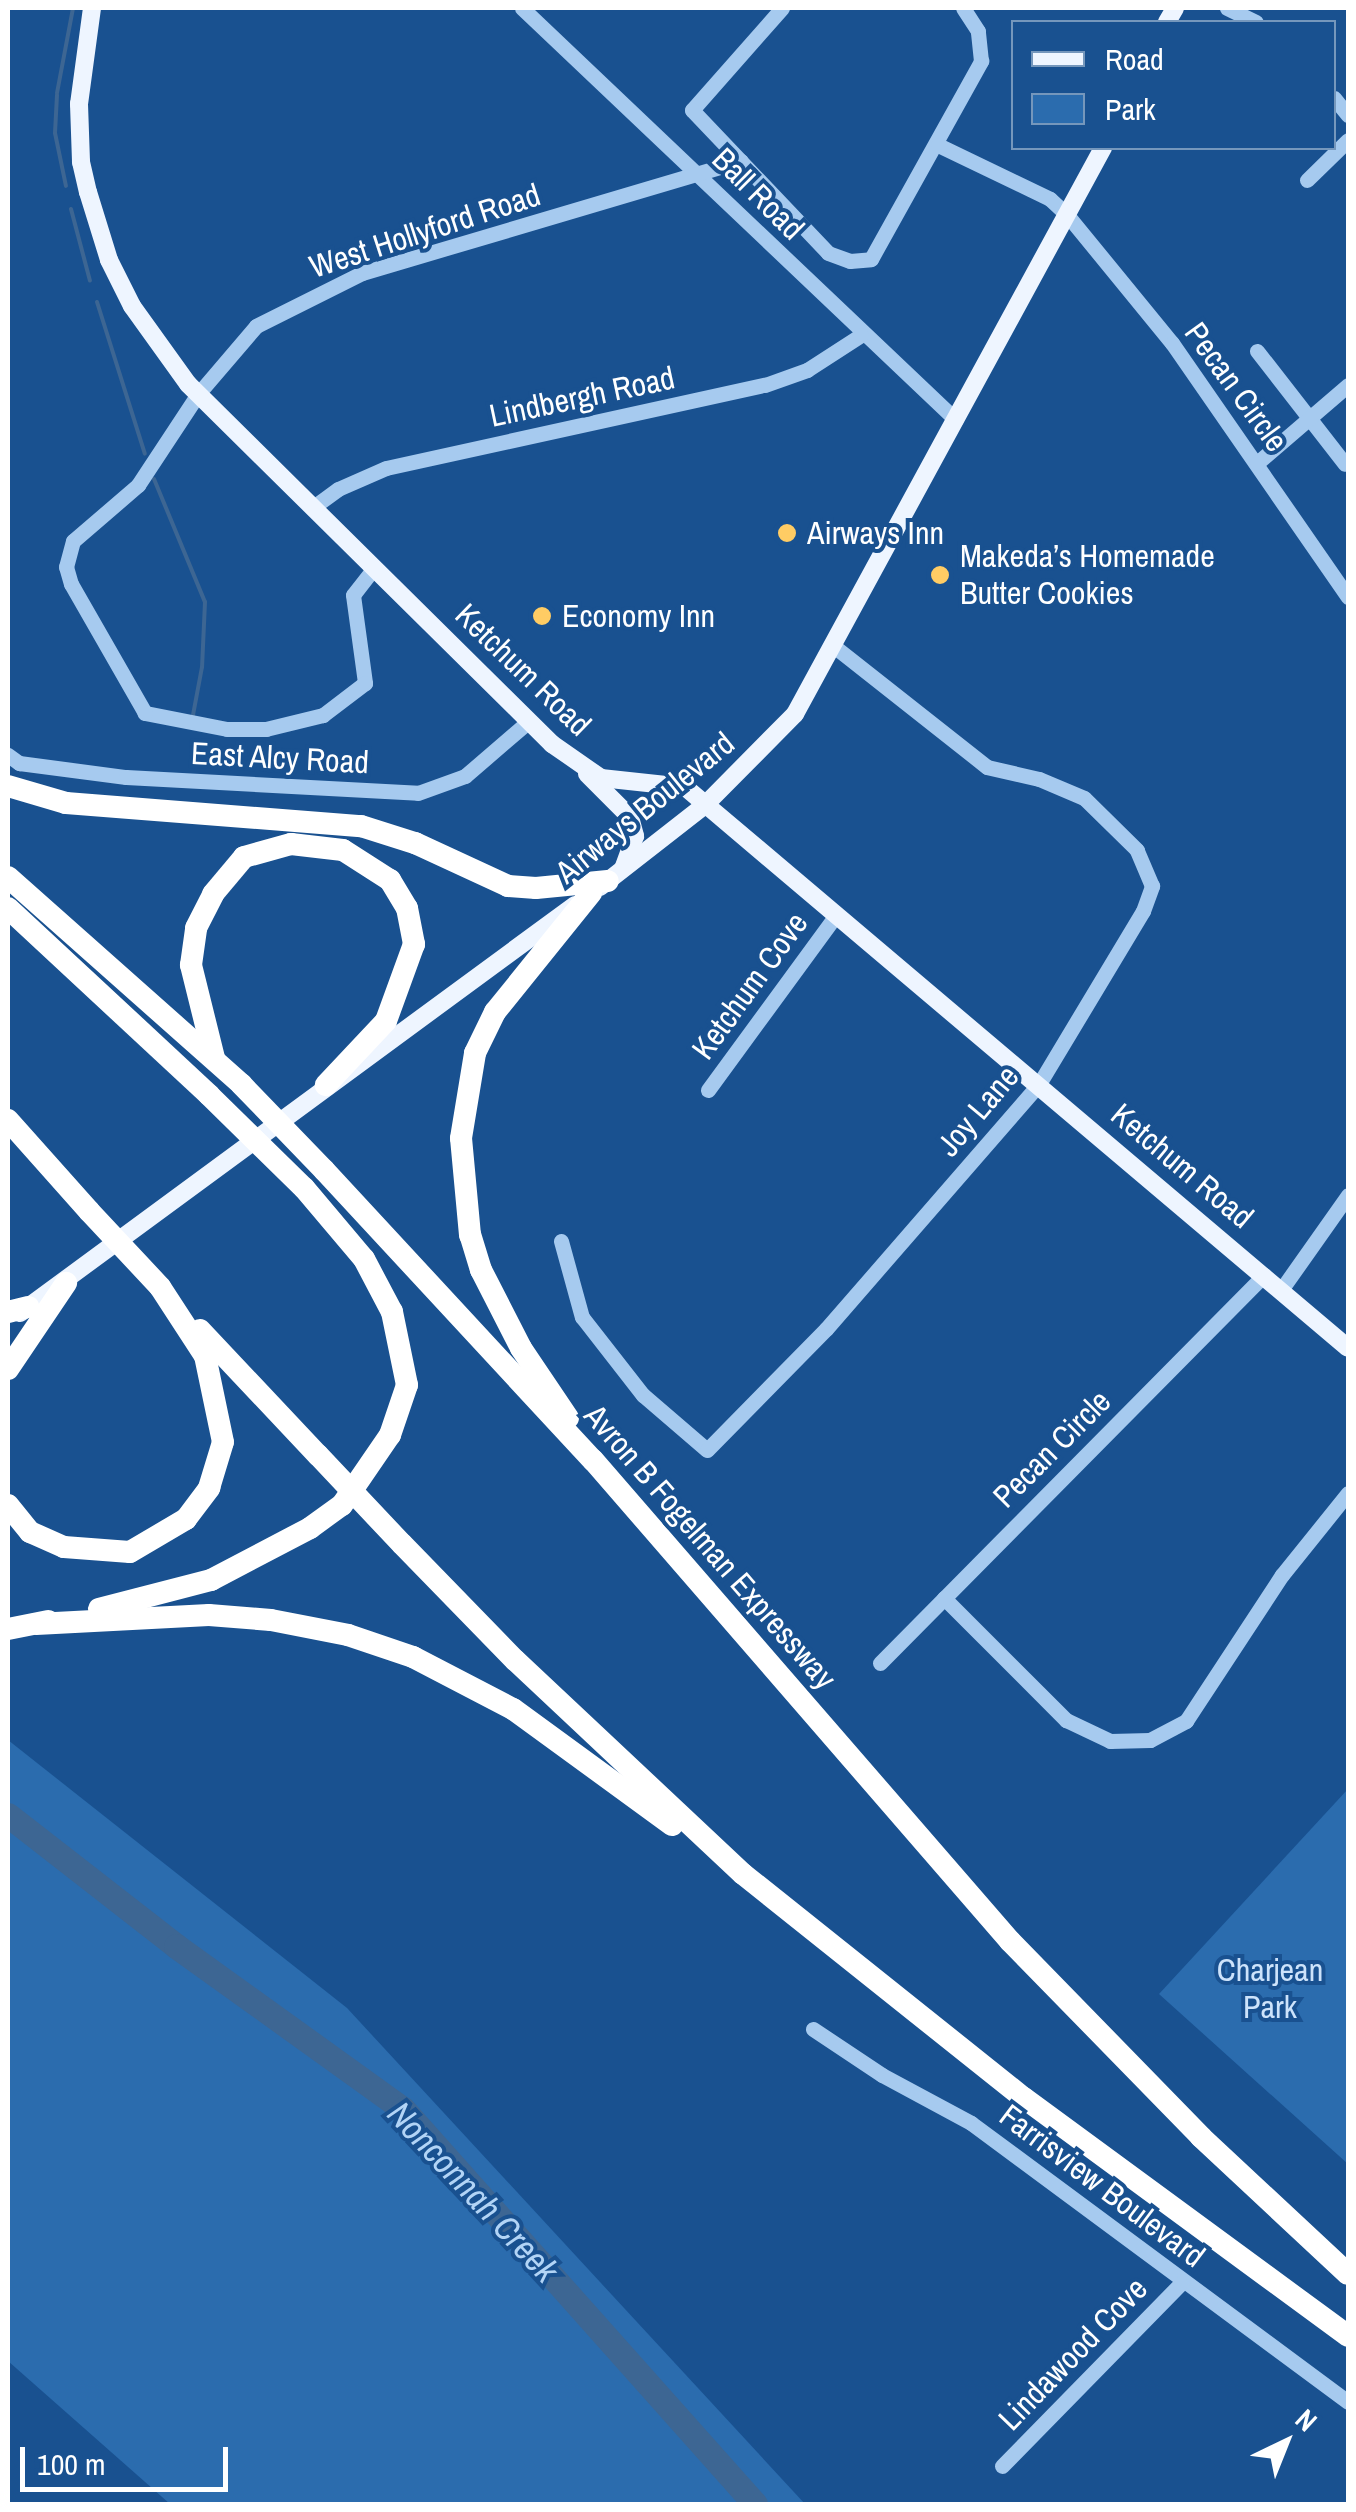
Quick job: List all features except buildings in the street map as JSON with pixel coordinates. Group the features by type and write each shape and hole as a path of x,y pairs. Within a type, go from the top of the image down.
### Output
{"highway":[{"path":"8,786 66,803 361,826 415,843 508,886 536,888 607,882"},
{"path":"214,1058 191,966 196,928 213,894 244,857 290,844 343,850 390,880 407,908 414,944 386,1021 326,1085"},
{"name":"Avron B Fogelman Expressway","path":"8,878 214,1058 324,1170 593,1460 1010,1940 1200,2137 1348,2274"},
{"path":"593,1460 521,1348 482,1270 470,1235 461,1138 476,1053 495,1012 607,882"},
{"path":"8,908 304,1188 364,1260 392,1312 408,1385 390,1435 342,1504 267,1554 211,1580 20,1627"},
{"path":"8,1120 88,1211 514,1660 743,1874"},
{"path":"8,1134 54,1172"},
{"path":"8,1369 66,1283"},
{"path":"8,1504 30,1532 64,1546 130,1552 186,1518 209,1488 224,1442 205,1356 160,1287"},
{"path":"20,1627 196,1615 272,1620 348,1636 413,1657 513,1709 743,1874 1024,2098 1348,2336"}],"main road":[{"name":"Ketchum Road","path":"92,8 80,104 82,162 88,192 109,260 132,306 198,394 529,721 579,765 600,778 684,787 1348,1348"},
{"name":"Airways Boulevard","path":"8,1322 18,1309 66,1283 326,1085 607,882 705,805 788,722 835,647 1000,329 1068,216 1102,150"},
{"path":"579,765 630,818 635,836 607,882"}],"street":[{"name":"Ball Road","path":"522,8 702,176 861,334 956,420"},
{"path":"782,8 692,110 828,253 850,261 871,260 981,62 978,31 962,8"},
{"path":"1228,8 1252,20"},
{"path":"1307,180 1348,140"},
{"name":"Pecan Circle","path":"938,144 1050,199 1068,216 1172,343 1348,597"},
{"name":"West Hollyford Road","path":"374,568 353,595 365,683 347,700 295,725 226,729 145,713 71,584 67,555 88,526 138,485 198,394 256,326 362,273 702,176 741,161"},
{"name":"Lindbergh Road","path":"312,508 338,488 386,468 765,385 808,370 861,334"},
{"path":"1258,351 1345,464"},
{"path":"1256,463 1348,384"},
{"name":"Joy Lane","path":"561,1241 582,1317 644,1395 707,1450 826,1329 1038,1084 1143,910 1152,886 1138,850 1084,798 1039,779 987,767 835,647"},
{"name":"East Alcy Road","path":"8,755 19,763 126,777 418,794 464,776 529,721"},
{"name":"Ketchum Cove","path":"708,1090 837,914"},
{"path":"1282,1290 1348,1195"},
{"name":"Pecan Circle","path":"880,1662 1264,1275"},
{"path":"944,1598 1066,1720 1110,1742 1150,1740 1186,1721 1282,1575 1348,1492"},
{"name":"Farrisview Boulevard","path":"813,2029 882,2075 971,2123 1348,2402"},
{"name":"Lindawood Cove","path":"1002,2466 1183,2280"}],"green space":[{"path":"8,1740 347,2008 805,2504 170,2504 8,2361"},
{"name":"Charjean Park","path":"1348,1789 1348,2164 1159,1994"}],"waterway":[{"path":"57,93 73,8"},
{"path":"57,95 55,133 66,186"},
{"path":"71,209 90,281"},
{"path":"97,302 145,454"},
{"path":"154,479 205,602 202,667 193,715"},
{"name":"Nonconnah Creek","path":"8,1815 176,1946 403,2109 755,2504"}],"place":[{"name":"Airways Inn","path":"787,533"},
{"name":"Makeda’s Homemade Butter Cookies","path":"940,575"},
{"name":"Economy Inn","path":"542,616"}]}
